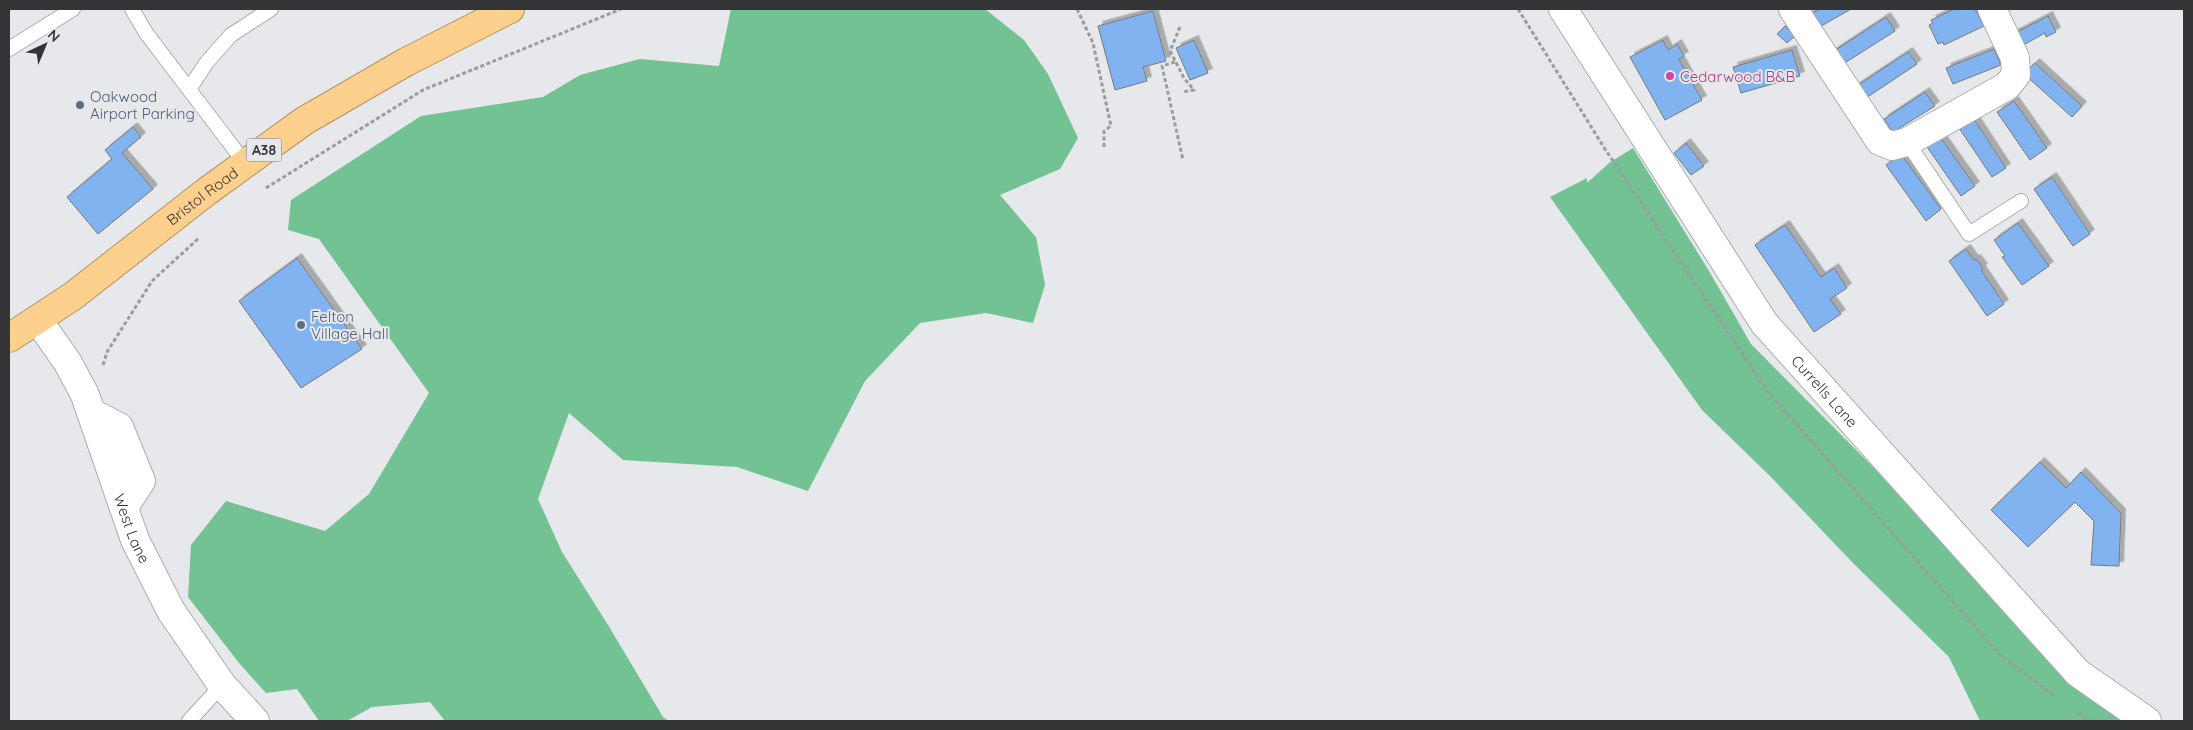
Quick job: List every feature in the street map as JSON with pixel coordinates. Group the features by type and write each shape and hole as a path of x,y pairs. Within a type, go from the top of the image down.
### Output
{"highway":[{"name":"Bristol Road","path":"9,338 73,296 304,121 406,62 510,9"}],"street":[{"name":"Currells Lane","path":"1563,9 1764,323 2078,673 2147,721"},
{"path":"1793,9 1880,141 1892,146 1907,142 2006,86 2016,75 2015,58 1992,9"},
{"name":"West Lane","path":"38,320 68,363 85,395 135,540 170,612 222,685 255,721"}],"lane":[{"path":"9,49 73,9"},
{"path":"132,9 146,33 245,164"},
{"path":"189,89 207,62 231,35 271,9"},
{"path":"1907,142 1969,234 2021,202"},
{"path":"189,721 222,685"}],"path":[{"path":"260,192 423,90 621,9"},
{"path":"1077,9 1093,43 1111,126 1104,131 1104,148"},
{"path":"1180,27 1170,51 1184,78 1194,90 1182,92"},
{"path":"1175,62 1162,66 1183,160"},
{"path":"101,371 107,352 152,281 200,238"}],"green space":[{"path":"731,9 985,9 1024,40 1048,74 1078,138 1060,169 1000,195 1036,237 1045,285 1033,323 986,313 920,323 865,381 808,491 737,467 623,460 569,413 538,499 562,552 663,717 669,721 445,721 430,702 372,707 347,721 319,721 297,689 266,693 239,663 188,597 191,545 226,501 325,531 369,494 429,393 319,239 288,230 291,200 421,116 543,97 580,75 640,59 719,66"},
{"path":"1633,148 1709,271 1751,344 1871,465 2035,641 2133,721 1980,721 1949,657 1702,410 1550,197 1587,178 1587,183 1609,163"}],"building":[{"path":"1820,9 1851,9 1816,29 1808,15"},
{"path":"1954,9 1975,9 1984,26 1944,45 1943,42 1938,44 1929,25 1933,23 1931,20"},
{"path":"1153,11 1166,61 1143,67 1147,81 1115,90 1098,26"},
{"path":"2048,16 2056,32 2046,37 2045,33 2018,48 2011,35"},
{"path":"1886,17 1895,31 1840,66 1831,53"},
{"path":"1785,26 1795,36 1787,43 1777,34"},
{"path":"1194,40 1208,73 1190,80 1176,48"},
{"path":"1663,40 1668,50 1677,44 1684,56 1679,59 1702,100 1665,120 1630,57"},
{"path":"1994,49 2001,65 1953,84 1946,68"},
{"path":"1792,50 1800,76 1741,93 1733,67"},
{"path":"1908,52 1917,64 1863,100 1855,87"},
{"path":"2035,63 2082,106 2072,117 2024,74"},
{"path":"1925,92 1935,106 1893,132 1884,119"},
{"path":"2014,101 2047,148 2030,160 1997,112"},
{"path":"1970,113 2006,168 1992,177 1955,122"},
{"path":"133,127 141,137 122,153 153,189 98,234 67,197 112,159 105,150"},
{"path":"1936,131 1975,186 1961,196 1923,141"},
{"path":"1686,143 1704,166 1691,175 1674,153"},
{"path":"1901,154 1941,209 1926,221 1886,165"},
{"path":"2052,177 2090,234 2073,246 2034,189"},
{"path":"2018,223 2049,266 2022,285 2002,257 2005,256 1994,240"},
{"path":"1785,225 1821,277 1834,268 1847,288 1830,299 1841,314 1814,332 1755,245"},
{"path":"1966,249 1983,268 1981,270 2004,304 1987,316 1949,261"},
{"name":"Felton Village Hall","path":"297,258 362,349 301,388 239,301"},
{"path":"2040,462 2066,488 2081,472 2121,513 2119,566 2091,565 2094,521 2075,502 2028,547 1991,510"}],"place":[{"name":"Cedarwood B&B","path":"1670,76"},
{"name":"Oakwood Airport Parking","path":"80,105"},
{"name":"Felton Village Hall","path":"301,325"}]}
